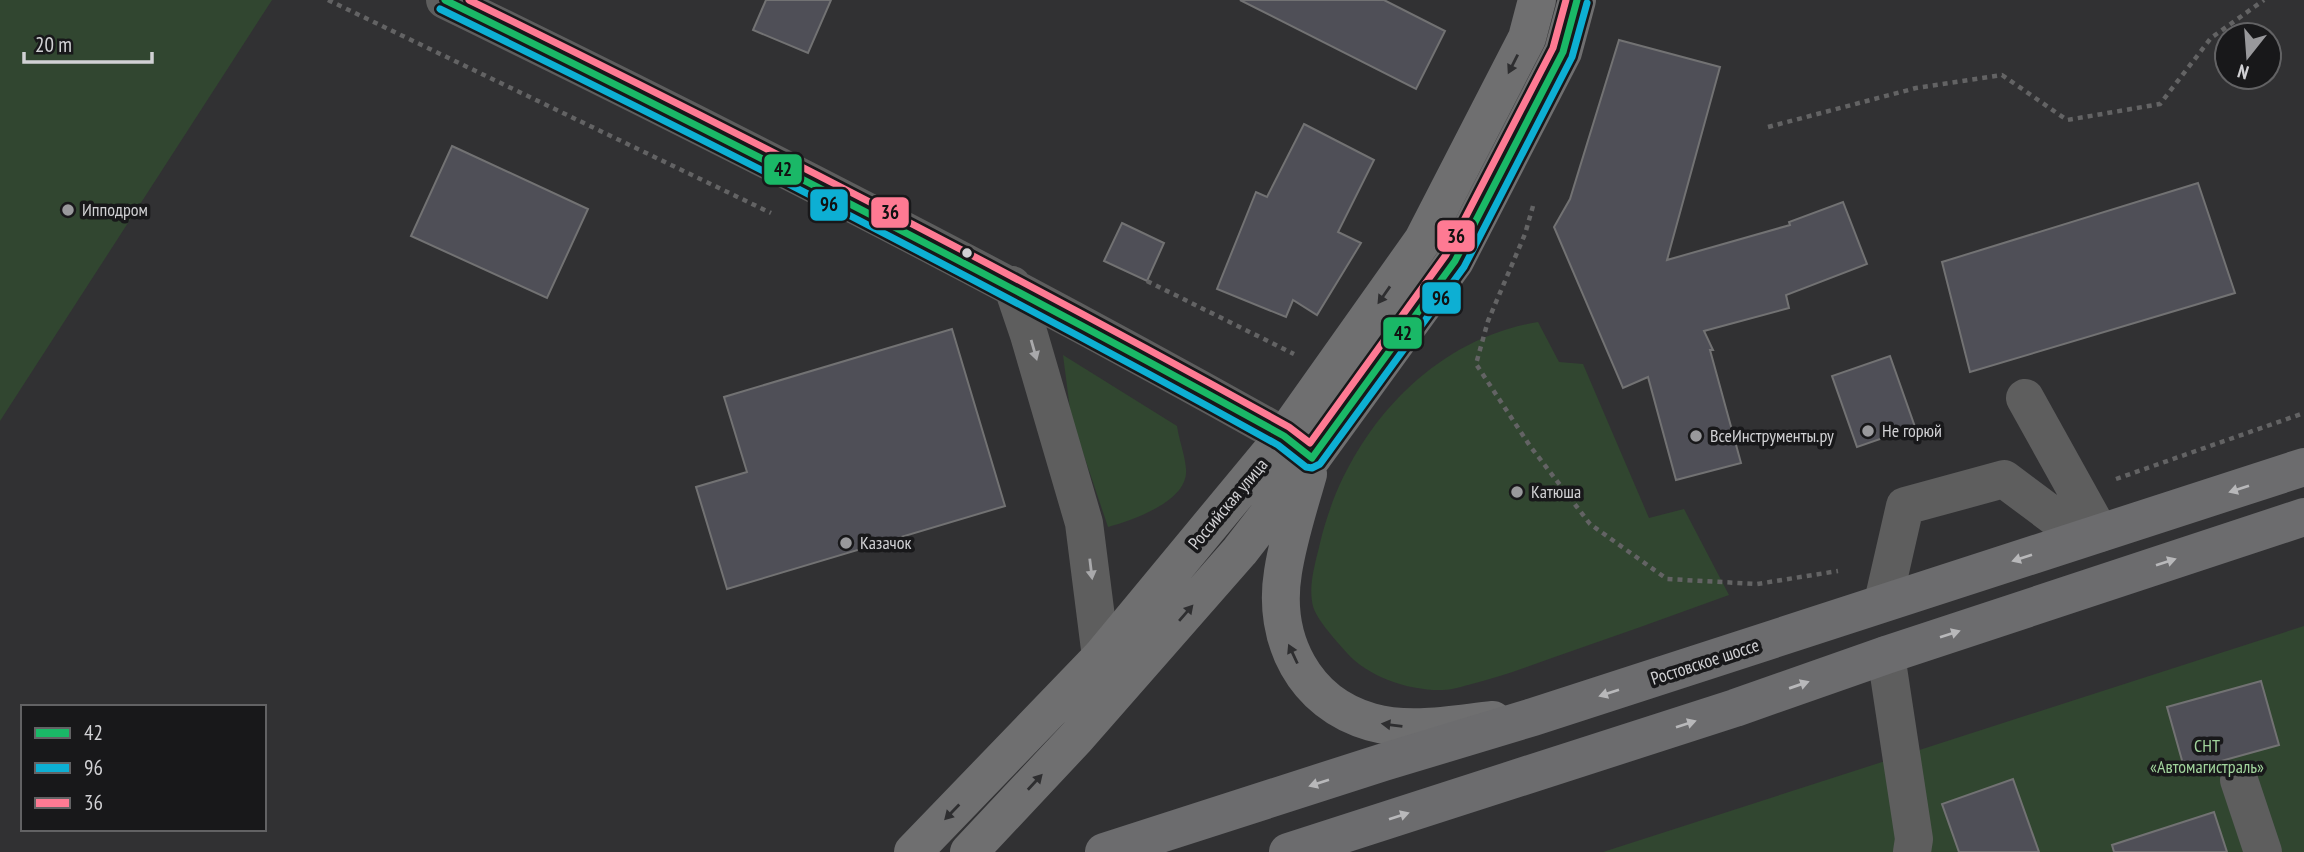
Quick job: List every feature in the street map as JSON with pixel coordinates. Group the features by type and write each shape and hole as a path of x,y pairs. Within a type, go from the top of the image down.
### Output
{"highway":[{"name":"Ростовское шоссе","path":"1104,852 1534,717 2092,536 2301,461"},
{"path":"1288,852 1735,708 1885,655 2304,517"}],"main road":[{"name":"Российская улица","path":"969,852 1076,738 1240,551 1298,447 1423,240 1527,38 1537,0"},
{"name":"Российская улица","path":"913,852 1298,447 1455,261 1563,51 1577,0"},
{"path":"1298,447 1280,608 1289,650 1307,682 1334,707 1372,722 1412,727 1534,717"}],"street":[{"path":"445,0 670,109 1012,285 1298,447"},
{"path":"1012,285 1084,523 1101,656"},
{"path":"2025,398 2077,493 2092,536"},
{"path":"1883,602 1905,506 2004,479 2092,536"},
{"path":"1885,655 1914,839 1912,852"},
{"path":"2239,780 2263,852"}],"path":[{"path":"328,0 780,216"},
{"path":"1768,127 1916,88 2002,75 2067,120 2160,104 2211,38 2264,0"},
{"path":"1525,234 1488,321 1476,364 1530,446 1590,524 1667,579 1757,584 1840,571 1893,554"},
{"path":"1147,281 1304,359"},
{"path":"2077,493 2304,413"}],"green space":[{"name":"Ипподром","path":"0,0 272,0 0,421"},
{"path":"1538,322 1559,362 1583,364 1649,518 1684,509 1729,595 1519,670 1456,688 1417,688 1378,676 1356,662 1326,628 1316,614 1311,594 1320,543 1332,504 1349,466 1371,431 1397,400 1427,372 1461,349 1498,332"},
{"path":"1063,355 1177,426 1186,469 1185,480 1179,491 1169,500 1144,514 1108,527 1071,417"},
{"name":"СНТ «Автомагистраль»","path":"2304,626 2304,852 1603,852"}],"building":[{"path":"766,0 831,0 808,53 753,30"},
{"path":"1240,0 1384,0 1445,31 1416,89"},
{"path":"1619,40 1720,67 1667,260 1790,225 1789,222 1843,202 1867,264 1786,295 1789,308 1704,331 1713,350 1710,350 1741,463 1676,480 1648,377 1623,388 1554,227 1570,199"},
{"path":"1304,124 1374,160 1338,232 1361,243 1317,315 1293,300 1286,317 1217,289 1256,192 1267,197"},
{"path":"452,146 588,209 547,298 411,236"},
{"path":"2198,183 2235,293 1970,372 1942,262"},
{"path":"1122,223 1164,243 1147,281 1104,261"},
{"path":"952,329 1005,506 727,589 696,487 747,472 724,397"},
{"path":"1890,356 1915,427 1857,447 1832,376"},
{"path":"2261,681 2279,745 2185,771 2167,707"},
{"path":"2013,779 2039,852 1959,852 1942,804"},
{"path":"2214,812 2227,852 2114,852 2112,845"}],"transit line":[{"name":"42","path":"445,0 657,105 972,267 1284,436 1312,458 1455,261 1563,52 1577,0"},
{"name":"36","path":"469,0 779,155 984,262 1289,427 1310,443 1446,255 1553,48 1566,0"},
{"name":"96","path":"440,9 652,114 967,276 1278,445 1306,467 1312,468 1320,464 1464,267 1572,57 1587,3"}],"place":[{"name":"Ипподром","path":"68,210"},
{"name":"Не горюй","path":"1868,431"},
{"name":"ВсеИнструменты.ру","path":"1696,436"},
{"name":"Катюша","path":"1517,492"},
{"name":"Казачок","path":"846,543"}]}
